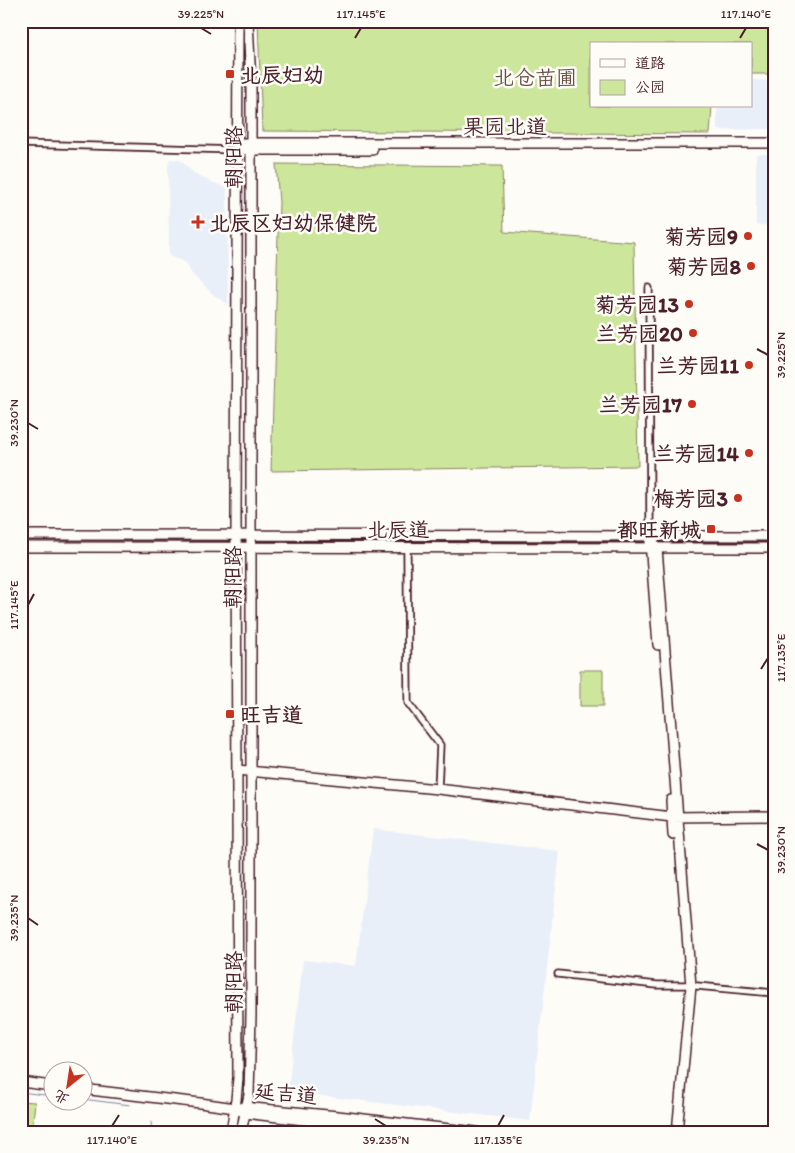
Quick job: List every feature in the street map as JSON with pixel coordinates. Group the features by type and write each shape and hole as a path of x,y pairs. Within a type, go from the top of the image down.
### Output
{"main road":[{"name":"朝阳路","path":"231,1132 235,1108 238,1061 236,536 238,21"},
{"name":"朝阳路","path":"241,1132 249,1082 250,1016 251,84 248,21"},
{"name":"果园北道","path":"250,147 774,143"},
{"name":"果园北道","path":"237,147 774,148"},
{"name":"北辰道","path":"21,536 774,536"},
{"path":"650,536 653,548 689,985 677,1132"},
{"name":"北辰道","path":"21,546 774,548"},
{"path":"237,770 438,789 675,817 774,816"},
{"path":"671,1132 689,985"},
{"path":"21,1082 42,1085"},
{"name":"延吉道","path":"92,1090 406,1132"},
{"name":"延吉道","path":"246,1110 476,1132"}],"street":[{"path":"21,144 237,147"},
{"path":"648,288 650,536"},
{"path":"407,547 408,703 440,745 438,789"},
{"path":"558,974 657,985 689,985 774,993"}],"shaded area":[{"path":"752,80 774,81 774,129 717,130 717,108 752,108"},
{"path":"756,154 774,154 774,225 756,225"},
{"name":"北辰区妇幼保健院","path":"170,159 180,160 194,173 227,188 228,304 215,296 191,273 186,263 169,256 168,167"},
{"path":"373,829 560,851 530,1121 288,1092 303,960 356,966"}],"green space":[{"name":"北仓苗圃","path":"258,21 774,21 774,74 752,74 752,42 590,42 590,108 712,108 710,134 262,131"},
{"path":"276,164 502,166 504,232 634,242 638,466 271,471 279,202"},
{"path":"580,670 603,670 603,706 580,706"},
{"path":"21,1101 35,1102 32,1132 21,1132"}],"waterway":[{"path":"21,1092 42,1095"},
{"path":"92,1100 130,1105"},
{"path":"151,1122 152,1132"}],"place":[{"name":"北辰妇幼","path":"230,74"},
{"name":"北辰区妇幼保健院","path":"198,222"},
{"name":"菊芳园9","path":"748,236"},
{"name":"菊芳园8","path":"751,266"},
{"name":"菊芳园13","path":"689,304"},
{"name":"兰芳园20","path":"693,333"},
{"name":"兰芳园11","path":"749,365"},
{"name":"兰芳园17","path":"692,404"},
{"name":"兰芳园14","path":"749,453"},
{"name":"梅芳园3","path":"738,498"},
{"name":"都旺新城","path":"711,529"},
{"name":"旺吉道","path":"230,714"}]}
